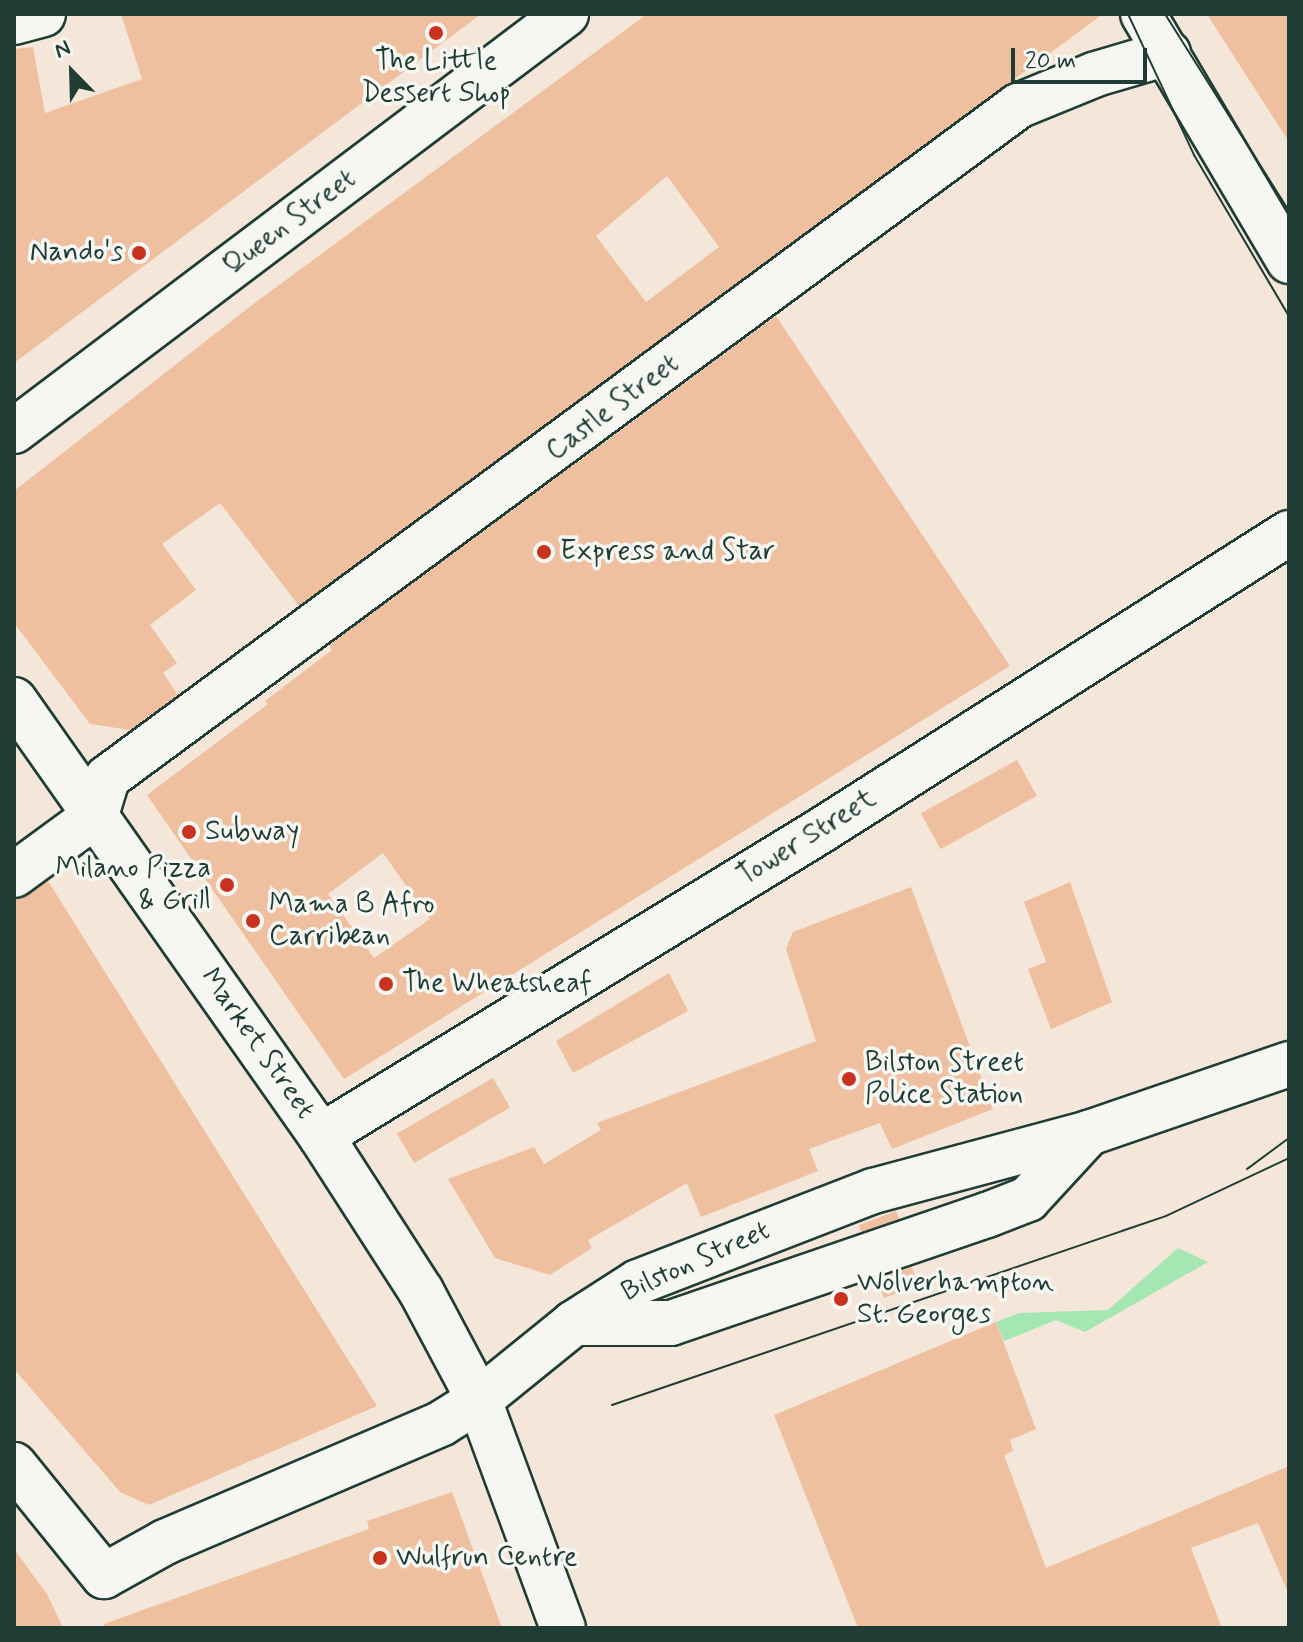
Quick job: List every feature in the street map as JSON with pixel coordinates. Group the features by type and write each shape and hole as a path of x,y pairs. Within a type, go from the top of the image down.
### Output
{"street":[{"path":"14,22 43,14"},
{"name":"Queen Street","path":"14,431 566,14"},
{"path":"1143,14 1289,261"},
{"name":"Castle Street","path":"96,815 107,778 1018,106 1096,74 1168,53"},
{"name":"Tower Street","path":"321,1136 820,831 1289,533"},
{"name":"Market Street","path":"14,700 321,1136 421,1291 479,1400 563,1628"},
{"path":"14,875 96,815"},
{"name":"Bilston Street","path":"14,1465 104,1576 165,1542 442,1423 479,1400 574,1323 638,1282 740,1239 873,1191 1089,1133 1289,1064"},
{"path":"574,1323 671,1323 972,1221 1028,1199 1089,1133"}],"green space":[{"path":"1178,1248 1208,1262 1085,1332 1056,1320 1004,1341 996,1322 1019,1313 1108,1310"}],"building":[{"path":"121,14 481,14 14,363 14,49 33,47 45,113 142,79"},
{"path":"647,14 1103,14 299,606 220,503 162,544 196,590 150,625 177,663 163,673 178,695 130,730 90,724 14,623 14,491 252,305","holes":["667,176 719,247 646,302 596,236"]},
{"path":"1207,14 1289,14 1289,142 1237,61"},
{"path":"776,316 1010,666 344,1079 147,795 268,704 265,701 332,650 329,645","holes":["383,853 430,919 374,958 328,894"]},
{"path":"1017,760 1037,796 941,849 921,813"},
{"path":"48,881 377,1406 149,1505 120,1492 14,1369 14,900"},
{"path":"1070,882 1112,1002 1051,1029 1028,969 1046,962 1024,902"},
{"name":"Bilston Street Police Station","path":"911,887 993,1109 892,1149 880,1123 809,1149 818,1171 701,1217 687,1183 588,1240 592,1248 550,1275 495,1258 448,1179 534,1147 544,1164 601,1130 597,1123 816,1041 786,949 793,932"},
{"path":"669,973 688,1011 573,1073 556,1041"},
{"path":"493,1078 510,1107 414,1163 397,1134"},
{"path":"896,1211 899,1219 862,1234 859,1225"},
{"path":"912,1267 915,1277 909,1289 884,1298 877,1279"},
{"path":"996,1322 1036,1429 1010,1440 1013,1451 1004,1455 1046,1568 1289,1466 1289,1595 1258,1523 1191,1548 1222,1628 858,1628 774,1415"},
{"name":"Wulfrun Centre","path":"452,1492 502,1628 105,1628 104,1624 369,1529 367,1521"},
{"path":"14,1549 47,1594 63,1628 14,1628"}],"tram line":[{"path":"1128,14 1194,155 1289,316"},
{"path":"1165,14 1289,211"},
{"path":"1247,1169 1289,1138"},
{"path":"612,1405 1166,1216 1289,1158"}],"place":[{"name":"The Little Dessert Shop","path":"436,33"},
{"name":"Nando's","path":"139,253"},
{"name":"Express and Star","path":"544,552"},
{"name":"Subway","path":"189,832"},
{"name":"Milano Pizza & Grill","path":"227,885"},
{"name":"Mama B Afro Carribean","path":"253,921"},
{"name":"The Wheatsheaf","path":"386,984"},
{"name":"Bilston Street Police Station","path":"849,1079"},
{"name":"Wolverhampton St. Georges","path":"841,1299"},
{"name":"Wulfrun Centre","path":"380,1558"}]}
